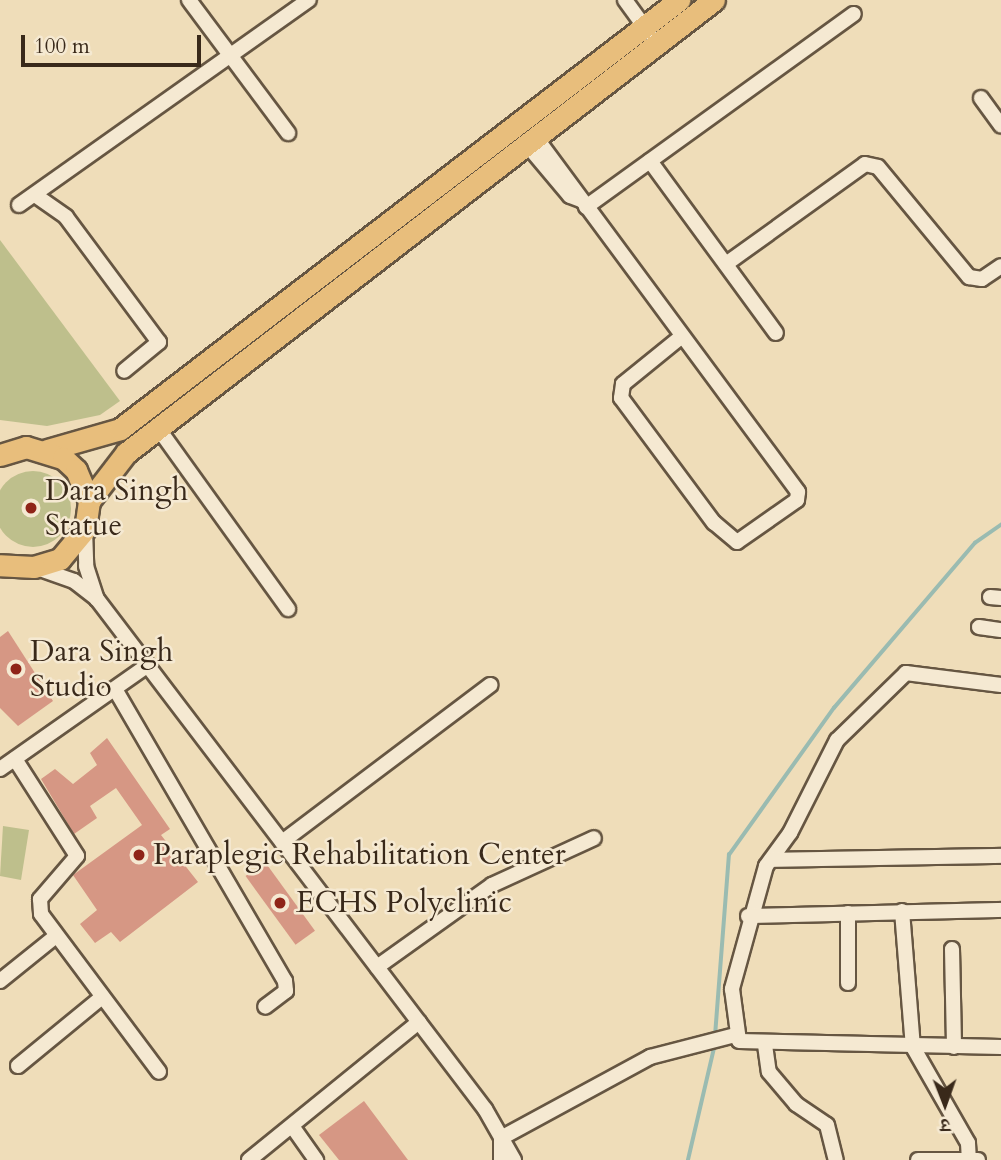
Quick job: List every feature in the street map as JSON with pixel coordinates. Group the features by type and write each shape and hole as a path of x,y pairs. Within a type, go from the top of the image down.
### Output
{"highway":[{"path":"0,455 26,447 47,450 120,429 680,0"},
{"path":"4,563 34,568 71,551 85,528 89,502 126,453 658,47 714,0"},
{"path":"47,450 76,470 89,502"}],"street":[{"path":"189,0 288,133"},
{"path":"19,205 309,0"},
{"path":"625,0 658,47"},
{"path":"583,203 650,161 854,14"},
{"path":"981,98 1001,126"},
{"path":"533,143 583,203 682,336 799,495 737,542 714,523 621,398 623,384 682,336"},
{"path":"650,161 776,333"},
{"path":"726,264 865,164 878,167 969,277 982,279 1001,266"},
{"path":"35,195 66,217 159,342 124,371"},
{"path":"158,428 288,609"},
{"path":"85,528 86,566 97,598"},
{"path":"34,568 74,581 97,598 419,1022 514,1160"},
{"path":"979,627 1001,630"},
{"path":"0,769 148,665"},
{"path":"723,1036 748,916 771,860 823,758 903,674 1001,685"},
{"path":"282,842 490,685"},
{"path":"115,689 285,981 286,990 265,1007"},
{"path":"15,759 77,856 40,899 41,914 159,1072"},
{"path":"377,967 492,885 594,838"},
{"path":"771,860 1001,856"},
{"path":"748,916 1001,910"},
{"path":"902,911 913,1047 968,1143 969,1160"},
{"path":"848,913 848,983"},
{"path":"0,981 56,936"},
{"path":"952,949 954,1047"},
{"path":"18,1066 102,997"},
{"path":"249,1160 419,1022"},
{"path":"501,1138 670,1047 723,1036 765,1045 1001,1047"},
{"path":"765,1045 769,1072 796,1104 827,1125 836,1160"},
{"path":"292,1125 316,1160"},
{"path":"501,1138 501,1160"},
{"path":"918,1160 978,1160"}],"green space":[{"path":"0,240 120,401 100,415 47,426 0,420"},
{"path":"26,471 40,471 54,477 65,488 71,509 68,524 60,536 40,547 26,547 12,541 1,530 -5,516 -5,502 1,488 12,477"},
{"path":"3,826 29,830 21,880 0,876"}],"building":[{"name":"Dara Singh Studio","path":"8,631 53,701 18,726 0,708 0,637"},
{"name":"Paraplegic Rehabilitation Center","path":"107,738 170,829 161,835 198,882 120,942 111,932 95,943 80,924 97,910 73,875 142,825 116,788 90,806 97,818 74,834 41,779 55,769 73,784 97,765 90,753"},
{"name":"ECHS Polyclinic","path":"265,862 315,931 296,945 246,876"},
{"path":"364,1101 408,1160 339,1160 319,1135"}],"waterway":[{"path":"715,1036 729,855 834,708 975,543 1001,525"},
{"path":"688,1160 715,1044"}],"place":[{"name":"Dara Singh Statue","path":"31,508"},
{"name":"Dara Singh Studio","path":"16,669"},
{"name":"Paraplegic Rehabilitation Center","path":"139,855"},
{"name":"ECHS Polyclinic","path":"280,903"}]}
